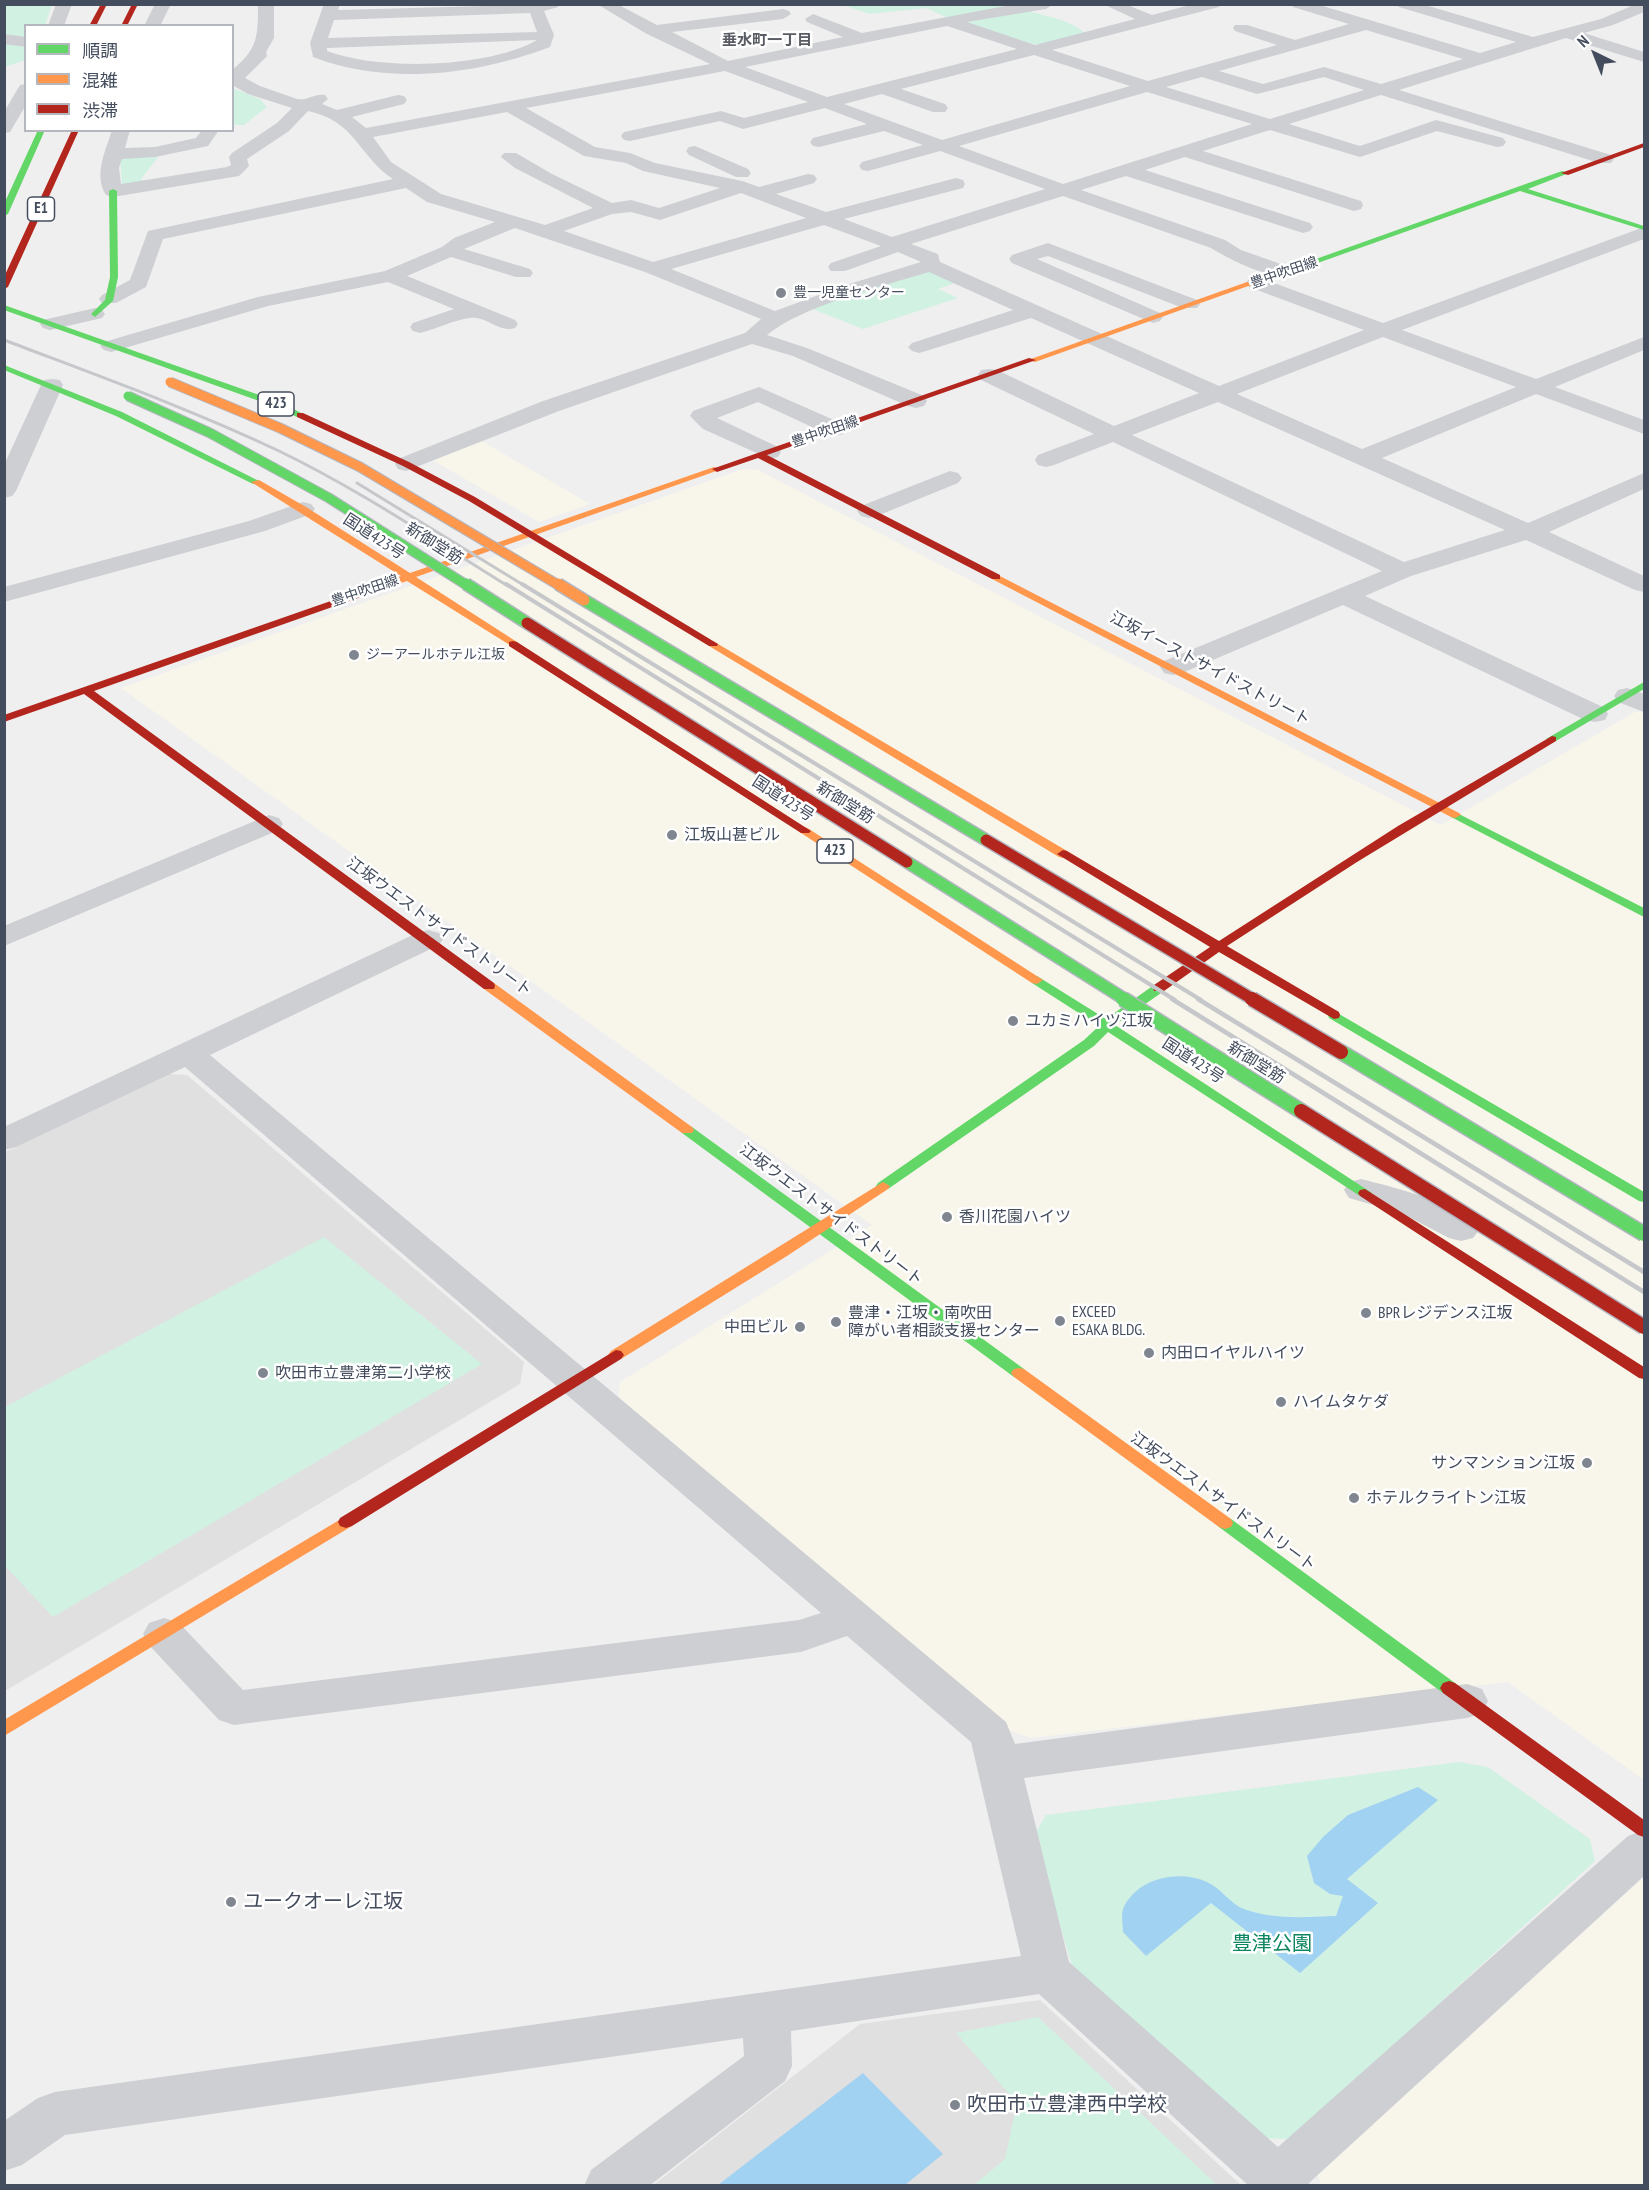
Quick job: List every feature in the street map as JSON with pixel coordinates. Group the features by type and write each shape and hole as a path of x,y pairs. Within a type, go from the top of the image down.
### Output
{"main road":[{"path":"93,24 104,4"},
{"path":"125,24 135,4"},
{"name":"E1","path":"4,214 41,132"},
{"name":"E1","path":"4,287 75,132"},
{"name":"豊中吹田線","path":"4,719 1644,145"},
{"path":"1521,189 1644,228"},
{"path":"102,306 115,264 113,191"},
{"name":"423","path":"4,307 279,405 406,464 532,534 1218,946 1644,1198"},
{"name":"新御堂筋","path":"4,321 159,378 311,441 386,481 1644,1234"},
{"name":"国道423号","path":"4,367 116,412 261,484 303,509 405,577 1107,1025 1644,1374"},
{"name":"新御堂筋","path":"123,394 210,433 339,504 1644,1328"},
{"name":"江坂イーストサイドストリート","path":"765,453 869,511 1644,913"},
{"name":"江坂ウエストサイドストリート","path":"85,690 1644,1830"},
{"path":"4,1729 164,1634 820,1228 1089,1043 1107,1025 1218,946 1435,806 1595,714 1638,695"}],"street":[{"path":"57,24 64,4"},
{"path":"153,24 163,4"},
{"path":"234,66 258,51 266,38 266,4"},
{"path":"362,134 726,66 946,21 1046,4"},
{"path":"1110,4 1150,20"},
{"path":"630,136 720,116 743,124 1214,4"},
{"path":"1404,4 1533,42"},
{"path":"541,6 546,35 544,44 524,53 503,58 400,69 347,65 319,54 318,43 330,10 541,6"},
{"path":"893,243 1533,42 1607,22 1644,7"},
{"path":"611,8 652,8"},
{"path":"611,8 726,66 1063,190 1218,244 1234,254 1285,272"},
{"path":"1294,11 1317,10 1481,59"},
{"path":"922,11 946,21 1341,148 1360,152 1436,125 1497,142"},
{"path":"670,39 707,28 772,14"},
{"path":"813,19 861,39"},
{"path":"1607,22 1635,30"},
{"path":"1076,23 1095,35"},
{"path":"868,166 1365,25"},
{"path":"651,30 707,28"},
{"path":"1241,28 1294,45"},
{"path":"1566,33 1644,57"},
{"path":"318,43 546,35"},
{"path":"4,39 24,42"},
{"path":"258,51 259,56 238,74 236,80 254,90 318,108 350,123 362,134 385,166 406,182 434,198 546,231 652,268 775,318"},
{"path":"1201,71 1257,89 1324,72 1605,159"},
{"path":"840,80 939,108"},
{"path":"750,96 820,81"},
{"path":"254,90 288,82"},
{"path":"120,132 112,154 110,168 113,191 233,172 240,166 238,157 283,127 304,105 338,95"},
{"path":"4,128 16,98"},
{"path":"336,116 398,100"},
{"path":"511,107 590,152 630,158 649,167 750,190 931,258 930,265"},
{"path":"785,114 805,121"},
{"path":"819,142 885,125"},
{"path":"112,154 156,152 202,142 210,132"},
{"path":"581,147 510,157 526,168 609,209"},
{"path":"1315,157 1341,148"},
{"path":"695,151 758,181 750,190"},
{"path":"1187,152 1354,205"},
{"path":"617,176 649,167"},
{"path":"1127,170 1303,227"},
{"path":"546,231 609,209 631,206 660,214 750,190 808,179"},
{"path":"566,187 596,181"},
{"path":"50,324 102,306 139,283 155,235 406,182"},
{"path":"652,268 826,218 956,184"},
{"path":"111,346 265,302 390,276 449,251 461,242 513,222"},
{"path":"1046,460 1644,233"},
{"path":"838,267 891,249 893,243"},
{"path":"1153,317 1019,259 1048,249 1191,304"},
{"path":"449,251 531,271 503,279"},
{"path":"406,464 551,406 752,337 775,318 853,289 930,265 1091,339 1220,393 1363,457 1644,585"},
{"path":"390,276 508,324"},
{"path":"1256,282 1644,427"},
{"path":"1192,283 1222,294"},
{"path":"81,335 102,306"},
{"path":"420,327 473,310"},
{"path":"919,347 947,333 1032,312"},
{"path":"752,337 800,352 916,401"},
{"path":"1363,457 1644,343"},
{"path":"989,375 1402,571"},
{"path":"4,491 52,385"},
{"path":"765,453 711,424 701,416 759,394 835,429"},
{"path":"869,511 950,478"},
{"path":"1173,667 1402,571 1550,524 1644,480"},
{"path":"4,595 257,526 303,509"},
{"path":"1343,595 1595,714"},
{"path":"4,937 269,824"},
{"path":"4,1140 428,939"},
{"path":"188,1053 577,1380 852,1618 991,1734 1048,1972 1281,2182 1644,1849"},
{"path":"1361,1190 1395,1198 1434,1213 1565,1297 1584,1301"},
{"path":"164,1634 234,1708 801,1636 852,1618"},
{"path":"999,1764 1467,1701"},
{"path":"4,2149 55,2114 1048,1972"},
{"path":"609,2186 768,2066 767,2014"}],"shaded area":[{"path":"478,439 590,504 539,522 431,459"},
{"path":"743,469 758,470 1441,825 1635,712 1644,712 1644,1780 1508,1682 1031,1738 1006,1729 618,1400 620,1382 872,1225 121,688"},
{"name":"吹田市立豊津第二小学校","path":"169,1074 187,1075 524,1362 520,1384 5,1691 5,1152"},
{"path":"1644,1877 1644,2185 1321,2185 1318,2175"},
{"name":"吹田市立豊津西中学校","path":"1040,2000 1241,2185 652,2186 860,2024"}],"green space":[{"path":"998,4 1005,7 948,18 926,8 869,14 843,5"},
{"path":"4,5 52,5 45,24 24,24 24,39 5,35"},
{"path":"1026,10 1064,21 1085,33 1040,45 963,23"},
{"path":"4,43 24,47 24,60 5,67"},
{"path":"234,89 260,99 267,107 244,125 234,125"},
{"path":"159,156 141,179 150,183 122,185 120,158"},
{"path":"933,271 958,282 938,289 958,298 863,329 810,308 917,272"},
{"path":"324,1237 482,1364 53,1617 5,1566 5,1407"},
{"name":"豊津公園","path":"1459,1762 1488,1767 1590,1839 1595,1861 1291,2139 1252,2138 1075,1975 1033,1837 1046,1815"},
{"path":"1038,2017 1217,2185 974,2185 1005,2159 1017,2103 956,2033"}],"water":[{"path":"1418,1787 1438,1800 1347,1879 1378,1903 1300,1973 1211,1903 1146,1956 1123,1932 1122,1911 1129,1898 1148,1883 1159,1879 1184,1876 1207,1882 1239,1907 1255,1913 1290,1917 1336,1916 1343,1896 1330,1894 1314,1883 1307,1856 1323,1837 1348,1815"},
{"path":"863,2073 943,2154 905,2185 718,2185"}],"railway":[{"path":"4,340 176,406 277,450 366,498 508,586"},
{"path":"357,483 525,586"},
{"path":"506,584 1175,1000"},
{"path":"522,584 1201,1000"},
{"path":"1172,999 1644,1292"},
{"path":"1198,999 1644,1272"}],"traffic: fast":[{"path":"4,214 41,132"},
{"path":"1250,284 1565,173"},
{"path":"1521,189 1644,228"},
{"path":"95,314 109,301 114,277 113,191"},
{"path":"4,307 279,405 300,415"},
{"path":"4,367 119,414 256,482"},
{"path":"128,396 210,433 329,498 527,623"},
{"path":"584,600 986,840"},
{"path":"1552,739 1644,685"},
{"path":"1455,815 1644,913"},
{"path":"907,862 1301,1111"},
{"path":"1037,980 1365,1193"},
{"path":"883,1186 1089,1043 1107,1025 1159,988"},
{"path":"1334,1015 1644,1198"},
{"path":"1341,1052 1644,1234"},
{"path":"687,1130 1019,1373"},
{"path":"1225,1523 1449,1688"}],"traffic: slow":[{"path":"1032,360 1250,284"},
{"path":"170,382 280,428 360,467 584,600"},
{"path":"368,591 717,469"},
{"path":"256,482 303,509 513,644"},
{"path":"996,577 1455,815"},
{"path":"713,644 1063,854"},
{"path":"805,831 1037,980"},
{"path":"489,986 687,1130"},
{"path":"616,1355 782,1253 883,1186"},
{"path":"1019,1373 1225,1523"},
{"path":"4,1729 346,1522"}],"traffic: jam":[{"path":"93,24 104,4"},
{"path":"125,24 135,4"},
{"path":"4,287 75,132"},
{"path":"1565,173 1644,145"},
{"path":"717,469 1032,360"},
{"path":"300,415 406,464 472,499 713,644"},
{"path":"760,455 996,577"},
{"path":"4,719 368,591"},
{"path":"527,623 907,862"},
{"path":"513,644 805,831"},
{"path":"85,690 489,986"},
{"path":"1159,988 1255,922 1353,859 1552,739"},
{"path":"986,840 1341,1052"},
{"path":"1063,854 1334,1015"},
{"path":"1301,1111 1644,1327"},
{"path":"1365,1193 1644,1374"},
{"path":"346,1522 616,1355"},
{"path":"1449,1688 1644,1830"}],"place":[{"name":"豊一児童センター","path":"781,293"},
{"name":"ジーアールホテル江坂","path":"354,655"},
{"name":"江坂山甚ビル","path":"672,835"},
{"name":"ユカミハイツ江坂","path":"1013,1021"},
{"name":"香川花園ハイツ","path":"947,1217"},
{"name":"BPRレジデンス江坂","path":"1366,1313"},
{"name":"EXCEED ESAKA BLDG.","path":"1060,1321"},
{"name":"豊津・江坂・南吹田 障がい者相談支援センター","path":"836,1322"},
{"name":"中田ビル","path":"800,1327"},
{"name":"内田ロイヤルハイツ","path":"1149,1353"},
{"name":"吹田市立豊津第二小学校","path":"263,1373"},
{"name":"ハイムタケダ","path":"1281,1402"},
{"name":"サンマンション江坂","path":"1587,1463"},
{"name":"ホテルクライトン江坂","path":"1354,1498"},
{"name":"ユークオーレ江坂","path":"231,1902"},
{"name":"吹田市立豊津西中学校","path":"955,2105"}],"district":[{"name":"垂水町一丁目","path":"767,41"}]}
